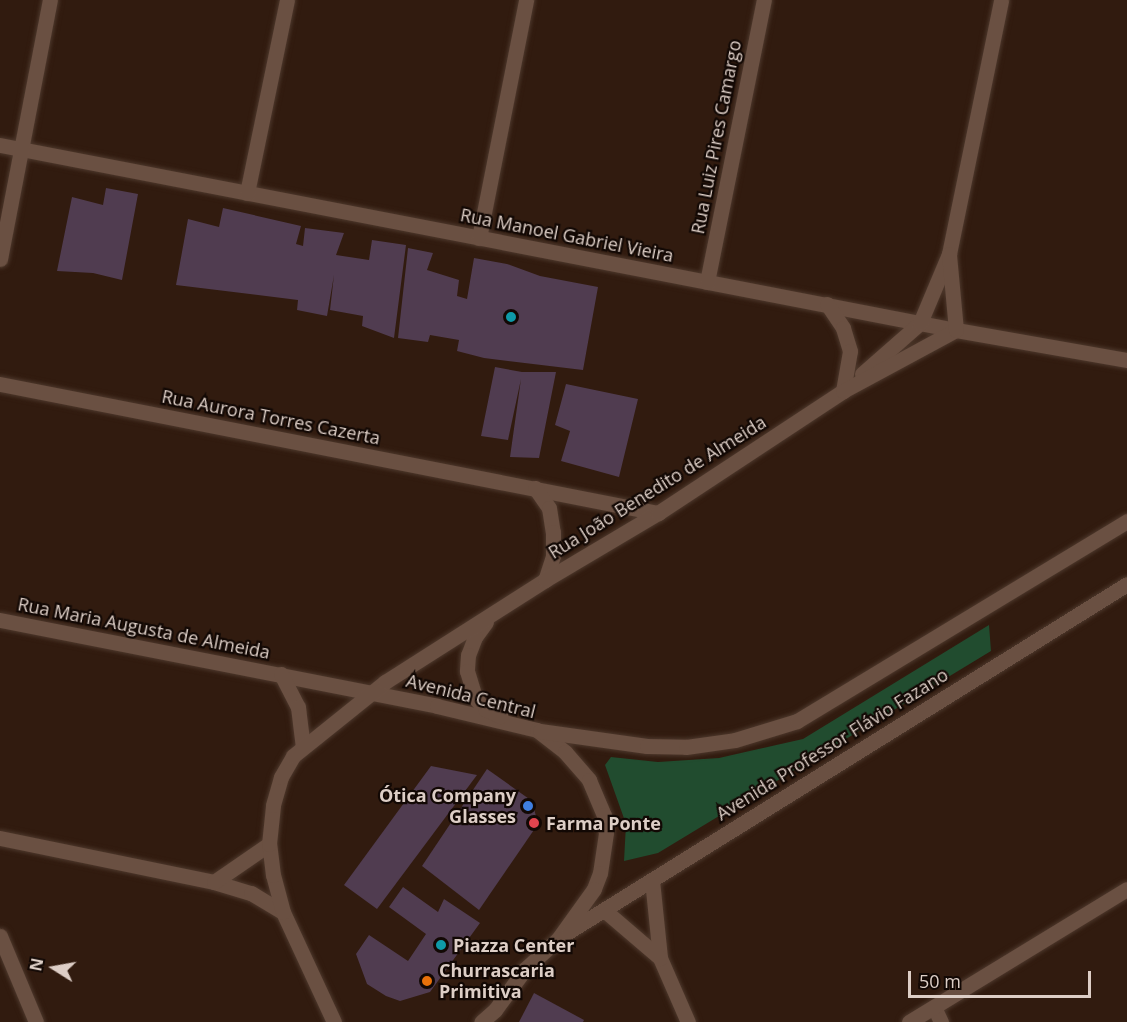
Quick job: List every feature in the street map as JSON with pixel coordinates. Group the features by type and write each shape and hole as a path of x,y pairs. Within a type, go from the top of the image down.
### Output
{"street":[{"path":"0,259 50,0"},
{"path":"247,193 286,0"},
{"path":"479,238 526,0"},
{"name":"Rua Luiz Pires Camargo","path":"707,282 764,0"},
{"name":"Rua João Benedito de Almeida","path":"843,391 920,323 949,254 1001,0"},
{"name":"Rua Manoel Gabriel Vieira","path":"0,145 920,323 1127,360"},
{"name":"Rua João Benedito de Almeida","path":"374,692 545,580 658,513 843,391 957,330 949,254"},
{"path":"827,304 843,328 850,351 843,391"},
{"name":"Rua Aurora Torres Cazerta","path":"0,384 658,513"},
{"path":"535,488 549,508 553,532 553,556 545,580"},
{"name":"Avenida Professor Flávio Fazano","path":"537,730 646,746 686,747 753,736 797,722 1127,521"},
{"name":"Avenida Professor Flávio Fazano","path":"558,939 1127,584"},
{"name":"Rua João Benedito de Almeida","path":"491,615 475,637 468,654 467,670 475,698 485,708 537,730"},
{"name":"Rua Maria Augusta de Almeida","path":"0,620 374,692"},
{"name":"Rua Maria Augusta de Almeida","path":"281,674 298,707 303,745"},
{"path":"334,1022 283,912 273,875 270,820 276,788 287,765 303,745 374,692"},
{"name":"Avenida Central","path":"374,692 537,730 566,752 583,770 596,792 604,815 606,833 604,856 594,889 558,939 525,969 492,1016 481,1022"},
{"path":"0,838 214,882 251,893 283,912"},
{"path":"214,882 270,844"},
{"path":"652,879 660,958 688,1022"},
{"path":"909,1022 1127,889"},
{"path":"604,910 660,958"},
{"path":"0,936 36,1022"},
{"path":"934,1007 941,1022"}],"green space":[{"path":"989,625 991,651 658,853 624,861 626,824 605,765 611,757 658,762 719,758 803,739"}],"building":[{"path":"106,188 138,194 122,280 93,273 57,271 72,197 103,205"},
{"path":"223,208 301,226 296,244 303,246 305,228 344,233 336,255 369,260 372,240 406,245 394,338 362,326 363,316 330,310 334,275 327,316 297,310 298,300 176,285 188,219 219,227"},
{"path":"408,248 433,253 427,270 459,280 457,296 467,299 474,258 507,264 540,276 598,287 583,370 484,358 457,351 459,340 430,335 428,342 398,338"},
{"path":"495,367 522,372 556,372 539,458 510,457 521,379 508,440 481,436"},
{"path":"566,384 638,399 619,477 561,461 570,431 555,425"},
{"path":"431,766 477,775 377,909 344,885"},
{"path":"487,769 532,801 538,824 479,910 422,866"},
{"name":"Piazza Center","path":"403,887 438,912 444,899 480,923 430,992 400,1001 386,996 367,984 356,954 369,935 408,961 426,934 389,907"},
{"path":"534,993 584,1020 583,1022 519,1022"}],"place":[{"name":"ㅤ","path":"511,317"},
{"name":"Ótica Company Glasses","path":"528,806"},
{"name":"Farma Ponte","path":"534,823"},
{"name":"Piazza Center","path":"441,945"},
{"name":"Churrascaria Primitiva","path":"427,981"}]}
